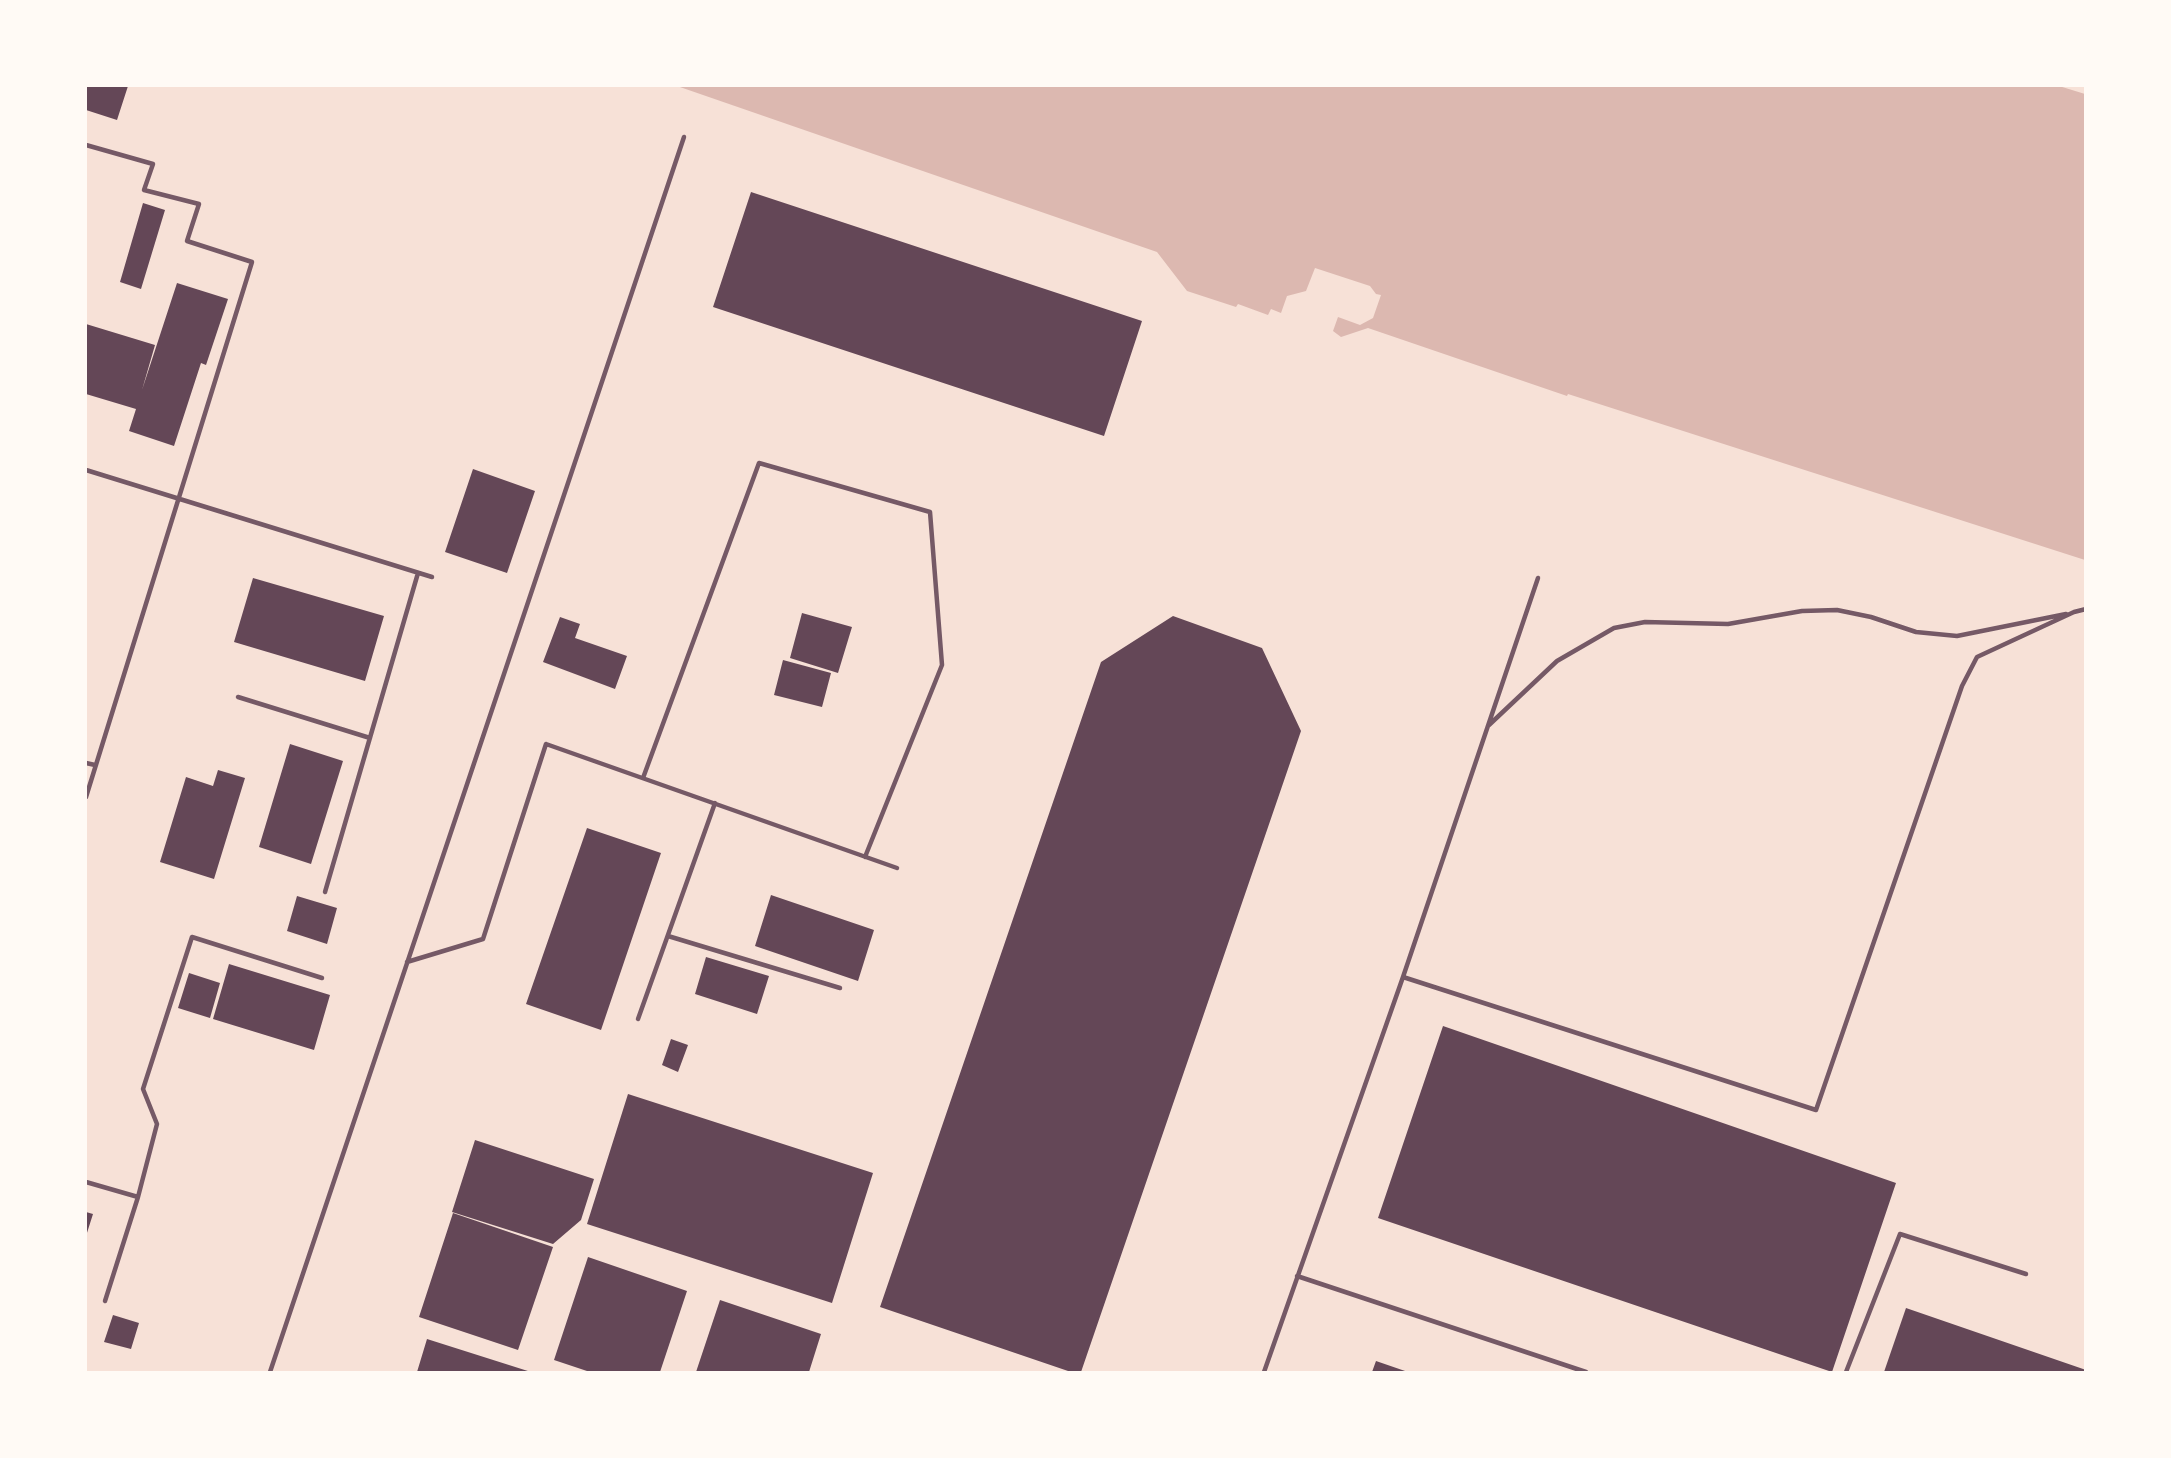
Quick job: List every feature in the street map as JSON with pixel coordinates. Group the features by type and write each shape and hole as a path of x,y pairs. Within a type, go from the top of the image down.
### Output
{"lane":[{"path":"270,1372 684,137"},
{"path":"86,145 153,164 144,190 199,204 187,241 252,262 86,797"},
{"path":"643,778 759,463 930,512 942,665 866,857"},
{"path":"86,470 432,577"},
{"path":"325,892 418,573"},
{"path":"1264,1372 1538,578"},
{"path":"1488,726 1557,662 1614,628 1645,622 1728,624 1802,611 1838,610 1871,616 1916,632 1957,636 2085,609"},
{"path":"1402,977 1816,1110 1967,676 1977,657 2074,612"},
{"path":"238,697 370,738"},
{"path":"408,962 483,939 546,744 897,868"},
{"path":"86,763 95,765"},
{"path":"638,1020 715,803"},
{"path":"668,936 840,988"},
{"path":"105,1301 138,1197 157,1124 143,1089 192,937 322,978"},
{"path":"86,1182 138,1197"},
{"path":"1846,1372 1900,1234 2026,1274"},
{"path":"1298,1276 1586,1372"}],"shaded area":[{"path":"677,86 2059,86 2085,94 2085,560 1568,394 1567,396 1368,328 1341,337 1333,331 1338,317 1360,325 1373,318 1381,295 1376,294 1370,286 1315,268 1306,291 1287,296 1281,313 1271,309 1268,315 1238,304 1236,307 1187,291 1157,252"}],"building":[{"path":"86,86 128,86 117,120 86,110"},
{"path":"751,192 1142,321 1104,436 713,307"},
{"path":"143,203 165,210 141,289 120,282"},
{"path":"177,283 228,299 206,365 201,363 174,446 129,431 136,409 86,394 86,324 155,345 142,390"},
{"path":"473,469 535,491 507,573 445,552"},
{"path":"253,578 384,616 365,681 234,642"},
{"path":"802,613 852,627 838,673 790,658"},
{"path":"1173,616 1262,648 1301,731 1081,1372 1071,1372 880,1307 1101,662"},
{"path":"560,617 580,624 575,638 627,656 615,689 543,662"},
{"path":"783,660 831,673 822,707 774,695"},
{"path":"290,744 343,761 311,864 259,847"},
{"path":"218,770 245,778 214,879 160,862 186,777 213,786"},
{"path":"587,828 661,853 601,1030 526,1004"},
{"path":"771,895 874,930 858,981 755,946"},
{"path":"297,896 337,908 327,944 287,931"},
{"path":"706,957 769,976 757,1014 695,994"},
{"path":"229,964 330,995 314,1050 213,1019"},
{"path":"189,973 220,983 210,1018 178,1008"},
{"path":"1443,1026 1896,1183 1832,1372 1378,1218"},
{"path":"671,1039 688,1045 678,1072 662,1065"},
{"path":"628,1094 873,1173 832,1303 587,1224"},
{"path":"475,1140 594,1179 581,1220 553,1244 452,1212"},
{"path":"86,1212 93,1214 86,1236"},
{"path":"453,1213 553,1247 518,1350 419,1317"},
{"path":"588,1257 687,1291 660,1372 590,1372 554,1360"},
{"path":"720,1300 821,1334 809,1372 696,1372"},
{"path":"1906,1308 2086,1370 2086,1372 1884,1372"},
{"path":"113,1315 139,1323 131,1349 104,1342"},
{"path":"427,1339 531,1372 417,1372"},
{"path":"1376,1361 1408,1372 1372,1372"}]}
